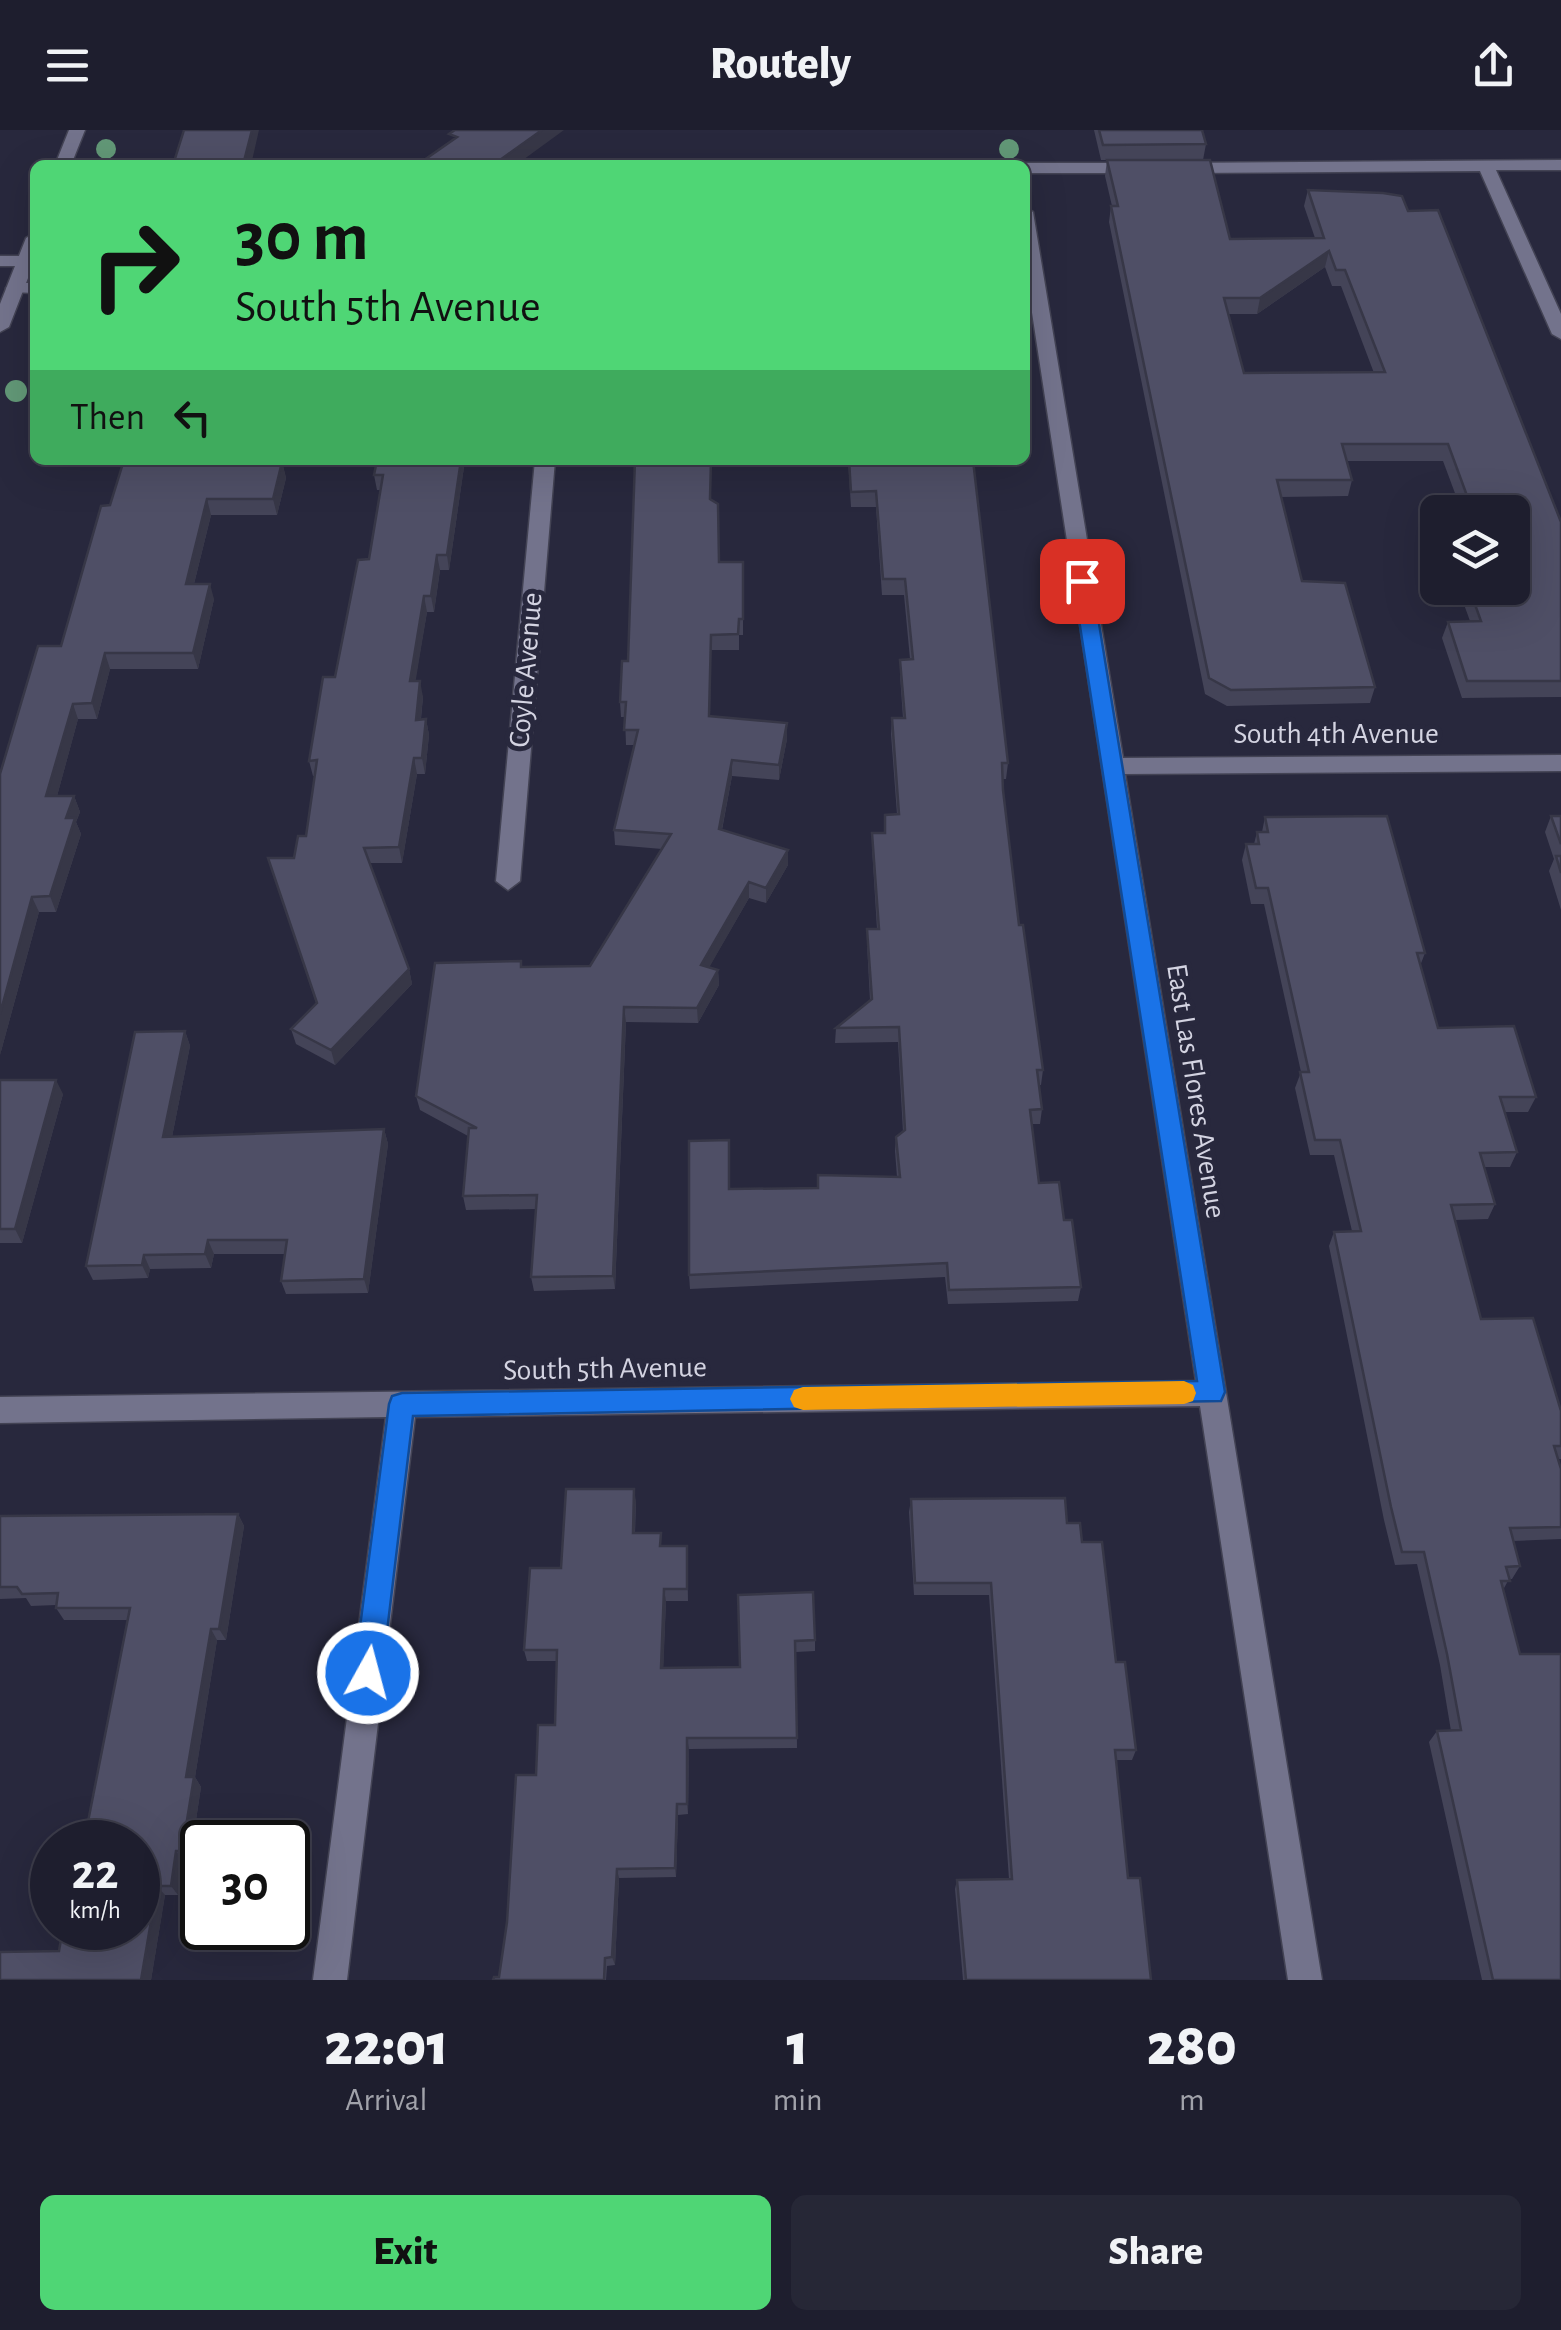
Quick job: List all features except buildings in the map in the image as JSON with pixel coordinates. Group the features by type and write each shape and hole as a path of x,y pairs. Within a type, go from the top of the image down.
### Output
{"street":[{"path":"65,160 76,130"},
{"path":"1486,166 1561,334"},
{"path":"1030,168 1561,166"},
{"name":"East Las Flores Avenue","path":"1030,244 1305,1980"},
{"path":"0,327 30,251"},
{"path":"0,261 26,261"},
{"path":"15,288 30,288"},
{"name":"Coyle Avenue","path":"508,881 544,465"},
{"name":"South 4th Avenue","path":"1111,766 1561,763"},
{"name":"South 5th Avenue","path":"0,1410 1212,1392"},
{"path":"330,1980 402,1404"}],"slow traffic":[{"path":"803,1399 1184,1393"}],"route":[{"path":"368,1673 402,1404 1212,1392 1082,581"}]}
